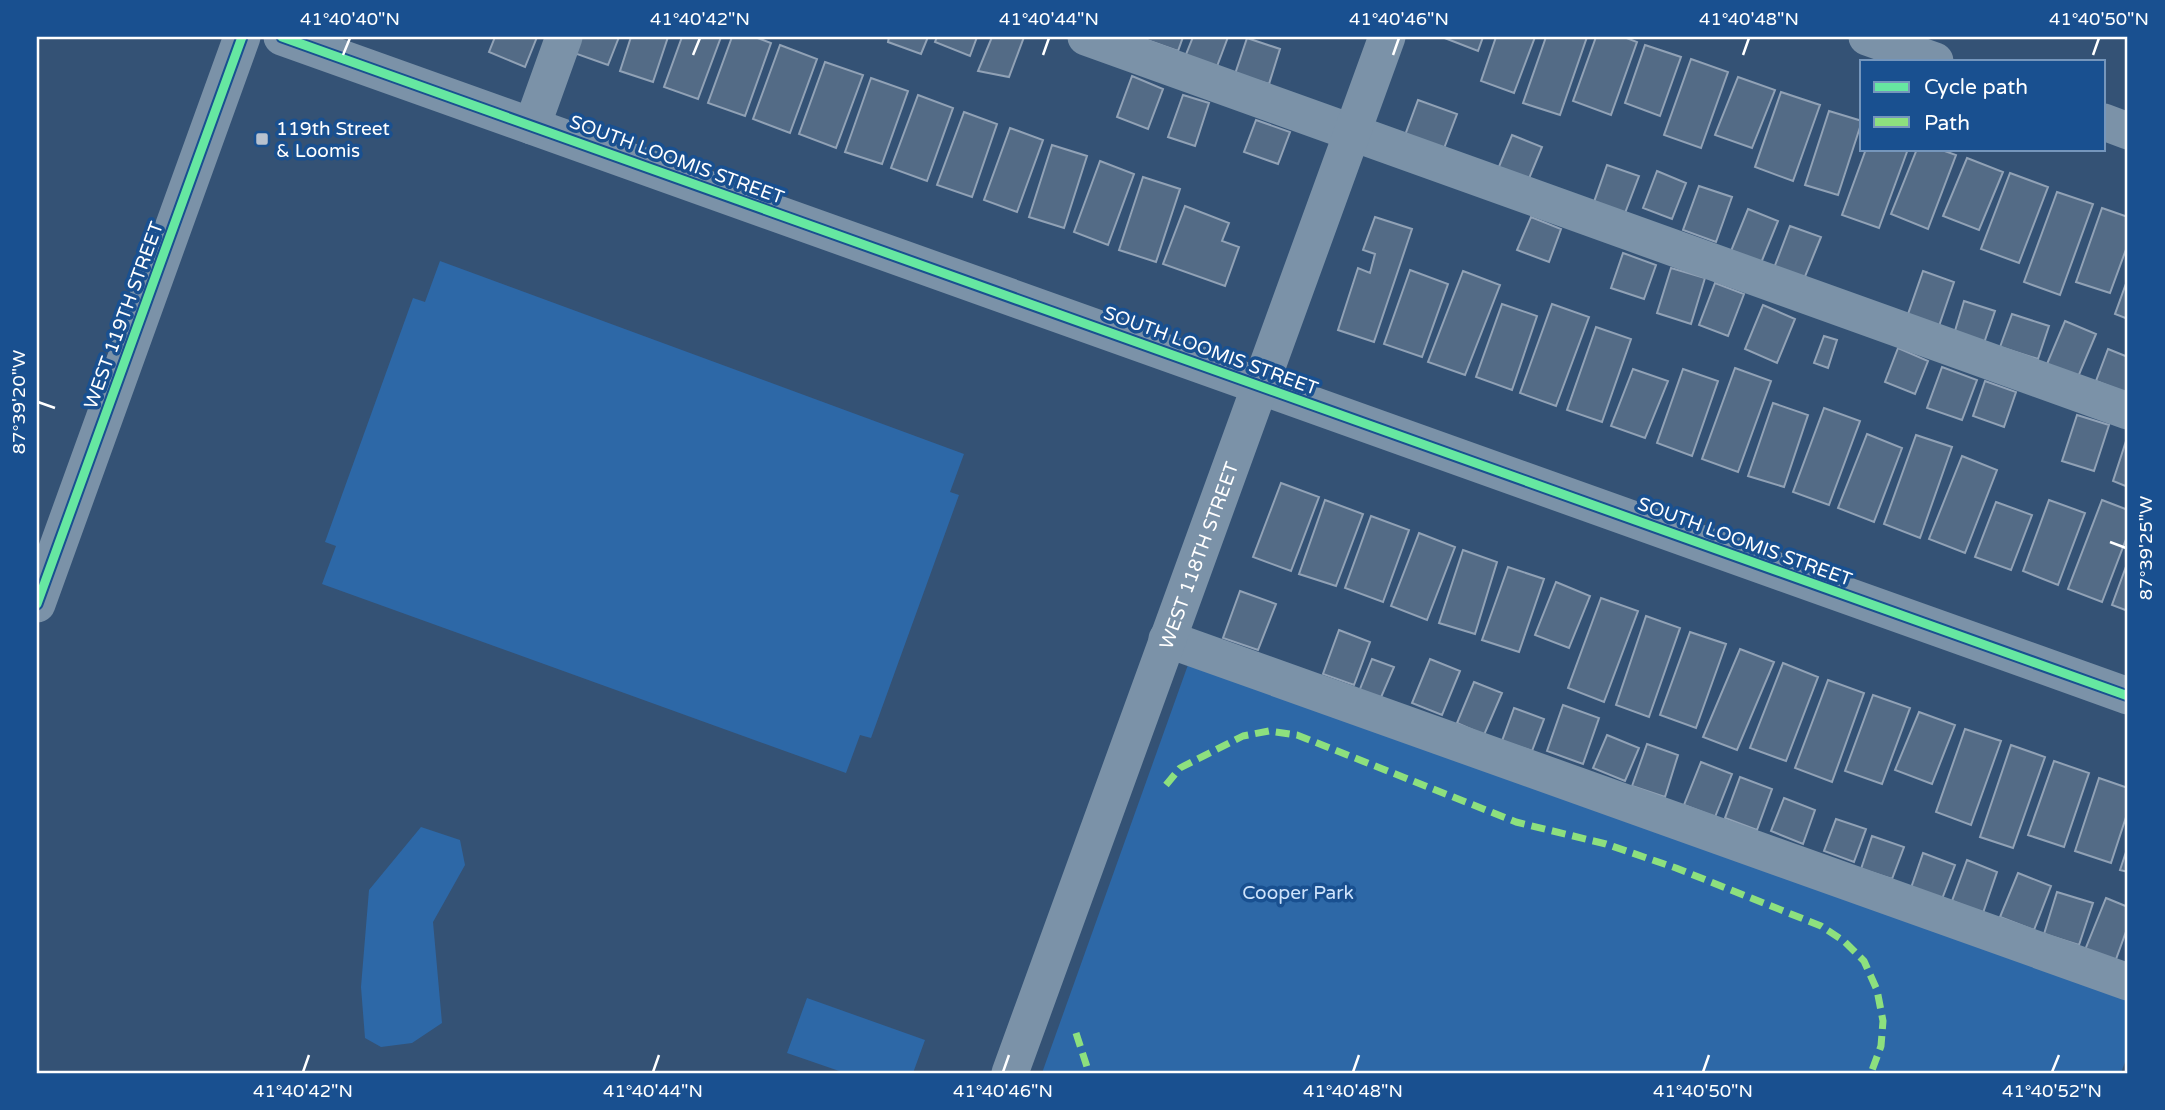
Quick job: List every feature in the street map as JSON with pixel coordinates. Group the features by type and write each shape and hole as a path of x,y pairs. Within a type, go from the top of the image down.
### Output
{"street":[{"name":"WEST 119TH STREET","path":"37,604 242,37"},
{"name":"SOUTH LOOMIS STREET","path":"282,37 2128,696"},
{"path":"532,126 564,37"},
{"path":"1086,37 2128,411"},
{"name":"WEST 118TH STREET","path":"1010,1073 1387,37"},
{"path":"1867,37 1932,60"},
{"path":"2106,123 2128,131"},
{"path":"1167,639 2128,982"}],"green space":[{"path":"440,261 964,454 950,492 959,495 871,738 860,735 846,773 322,584 336,546 325,542 413,298 425,302"},
{"name":"Cooper Park","path":"1189,662 2128,999 2128,1054 2121,1073 1042,1073"},
{"path":"421,827 460,840 465,865 433,922 442,1023 412,1043 381,1047 365,1038 361,987 369,890"},
{"path":"807,998 925,1040 913,1073 845,1073 787,1053"}],"building":[{"path":"495,37 537,37 525,67 489,52"},
{"path":"580,37 619,37 608,65 574,53"},
{"path":"631,37 668,37 653,82 620,71"},
{"path":"682,37 721,37 698,99 664,87"},
{"path":"732,37 755,37 771,43 745,116 708,103"},
{"path":"889,37 928,37 921,54 888,42"},
{"path":"937,37 977,37 970,56 935,42"},
{"path":"992,37 1024,37 1009,77 978,71"},
{"path":"1183,37 1178,51 1144,39"},
{"path":"1193,37 1228,37 1216,69 1185,57"},
{"path":"1442,37 1483,37 1478,51"},
{"path":"1496,37 1535,37 1514,93 1481,81"},
{"path":"1546,37 1587,37 1560,115 1523,103"},
{"path":"1596,37 1624,37 1637,42 1611,115 1573,101"},
{"path":"1247,38 1280,49 1269,84 1235,74"},
{"path":"780,45 817,59 790,133 753,119"},
{"path":"1645,45 1681,57 1660,116 1625,103"},
{"path":"1691,59 1728,72 1701,148 1664,135"},
{"path":"825,62 863,75 836,148 799,134"},
{"path":"1132,76 1163,89 1148,129 1117,117"},
{"path":"1738,77 1775,90 1752,148 1715,135"},
{"path":"871,78 908,91 882,164 845,152"},
{"path":"1781,92 1820,105 1793,181 1755,167"},
{"path":"918,95 953,108 927,181 891,168"},
{"path":"1183,95 1209,103 1195,146 1168,137"},
{"path":"1418,100 1457,114 1443,151 1404,138"},
{"path":"1829,111 1860,120 1838,195 1805,185"},
{"path":"964,112 997,124 972,197 937,185"},
{"path":"1256,120 1290,132 1278,164 1244,152"},
{"path":"1010,128 1043,140 1017,212 984,200"},
{"path":"1512,135 1542,147 1528,181 1498,169"},
{"path":"1052,145 1087,156 1064,228 1029,217"},
{"path":"1866,150 1908,150 1879,228 1842,215"},
{"path":"1917,150 1942,150 1956,155 1928,229 1891,214"},
{"path":"1967,158 2003,172 1979,230 1943,216"},
{"path":"1100,161 1134,174 1108,245 1074,232"},
{"path":"1607,165 1639,176 1625,213 1594,202"},
{"path":"1657,171 1686,183 1672,219 1643,208"},
{"path":"2010,173 2048,187 2019,263 1981,249"},
{"path":"1143,177 1180,189 1156,262 1119,250"},
{"path":"1699,186 1732,197 1716,242 1683,230"},
{"path":"2057,192 2093,204 2060,295 2024,282"},
{"path":"1185,206 1229,223 1222,241 1239,247 1225,286 1163,264"},
{"path":"2102,208 2128,217 2128,244 2110,293 2076,282"},
{"path":"1748,209 1778,221 1761,263 1731,251"},
{"path":"1375,217 1412,229 1374,342 1338,330 1358,268 1370,273 1375,254 1363,250"},
{"path":"1531,217 1561,229 1549,262 1517,250"},
{"path":"1790,226 1821,237 1804,279 1774,268"},
{"path":"1623,253 1656,265 1644,299 1611,288"},
{"path":"1671,268 1705,278 1691,324 1657,313"},
{"path":"1410,270 1448,284 1422,357 1384,344"},
{"path":"1463,271 1500,285 1465,375 1428,362"},
{"path":"1923,271 1954,282 1938,329 1907,317"},
{"path":"2128,278 2128,319 2115,314"},
{"path":"1715,283 1744,294 1728,336 1699,325"},
{"path":"1964,301 1995,311 1984,343 1954,334"},
{"path":"1502,304 1537,316 1512,390 1476,377"},
{"path":"1552,304 1589,317 1556,406 1520,393"},
{"path":"1763,305 1795,319 1777,363 1745,349"},
{"path":"2012,314 2049,326 2038,359 2000,347"},
{"path":"2065,321 2096,334 2078,377 2047,364"},
{"path":"1596,327 1631,339 1602,422 1567,410"},
{"path":"1824,336 1837,340 1828,368 1814,363"},
{"path":"1898,348 1928,361 1915,394 1885,382"},
{"path":"2108,349 2128,357 2126,393 2096,381"},
{"path":"1942,367 1977,380 1962,420 1927,408"},
{"path":"1735,368 1771,381 1738,472 1702,459"},
{"path":"1633,369 1668,381 1645,438 1611,426"},
{"path":"1683,369 1718,381 1692,456 1657,443"},
{"path":"1985,381 2016,392 2004,427 1973,416"},
{"path":"1773,403 1808,415 1784,487 1748,476"},
{"path":"1824,408 1860,421 1829,505 1793,492"},
{"path":"2077,415 2109,425 2094,471 2062,461"},
{"path":"1867,434 1902,448 1874,522 1838,508"},
{"path":"1916,435 1952,447 1920,538 1884,524"},
{"path":"2128,438 2128,487 2113,481"},
{"path":"1962,456 1997,470 1965,553 1929,539"},
{"path":"1281,483 1319,497 1291,571 1253,557"},
{"path":"1325,500 1363,514 1336,586 1299,574"},
{"path":"2049,500 2085,513 2058,585 2023,571"},
{"path":"2102,500 2128,510 2128,534 2102,602 2068,589"},
{"path":"1996,502 2032,515 2011,570 1975,557"},
{"path":"1371,516 1409,530 1383,602 1345,588"},
{"path":"1419,533 1455,547 1427,620 1391,606"},
{"path":"1463,550 1497,562 1475,634 1439,623"},
{"path":"2128,561 2128,611 2112,605"},
{"path":"1508,567 1544,579 1519,652 1482,640"},
{"path":"1556,582 1590,596 1569,648 1535,635"},
{"path":"1240,591 1276,604 1258,650 1223,638"},
{"path":"1601,598 1638,611 1604,702 1568,688"},
{"path":"1646,616 1680,628 1649,717 1616,705"},
{"path":"1339,630 1370,642 1354,685 1323,674"},
{"path":"1690,632 1726,644 1696,728 1660,715"},
{"path":"1740,649 1774,662 1737,750 1703,737"},
{"path":"1372,659 1394,667 1379,702 1358,694"},
{"path":"1430,659 1460,671 1442,715 1412,703"},
{"path":"1783,663 1818,677 1786,761 1750,748"},
{"path":"1828,680 1864,693 1832,782 1795,768"},
{"path":"1474,682 1502,693 1484,735 1457,723"},
{"path":"1873,695 1910,708 1882,784 1845,771"},
{"path":"1563,705 1599,718 1583,764 1547,751"},
{"path":"1514,708 1544,719 1532,751 1502,741"},
{"path":"1919,712 1955,725 1932,784 1895,770"},
{"path":"1965,729 2001,741 1971,825 1936,812"},
{"path":"1607,735 1639,748 1625,781 1593,768"},
{"path":"1647,744 1678,755 1665,797 1632,786"},
{"path":"2011,745 2045,757 2013,848 1980,837"},
{"path":"2054,761 2089,773 2064,847 2028,835"},
{"path":"1701,762 1732,774 1715,817 1684,805"},
{"path":"1740,777 1772,789 1757,830 1725,818"},
{"path":"2099,778 2128,788 2128,811 2111,863 2075,851"},
{"path":"1784,798 1815,810 1803,844 1771,831"},
{"path":"1836,819 1866,829 1854,862 1824,851"},
{"path":"1872,836 1904,847 1892,879 1861,869"},
{"path":"2128,846 2128,872 2120,870"},
{"path":"1923,853 1955,865 1942,899 1911,888"},
{"path":"1967,860 1997,872 1983,913 1952,901"},
{"path":"2018,873 2051,886 2034,930 2000,917"},
{"path":"2057,892 2093,903 2079,945 2044,934"},
{"path":"2106,898 2128,907 2128,926 2115,962 2085,950"}],"marked path":[{"path":"1166,785 1180,768 1243,736 1269,731 1297,735 1516,822 1606,844 1676,868 1821,926 1844,941 1864,961 1877,990 1883,1021 1881,1046 1871,1073"},
{"path":"1076,1033 1089,1073"}],"cycle path":[{"path":"37,604 242,37"},
{"path":"282,37 2128,696"}],"place":[{"name":"119th Street & Loomis","path":"262,139"}]}
